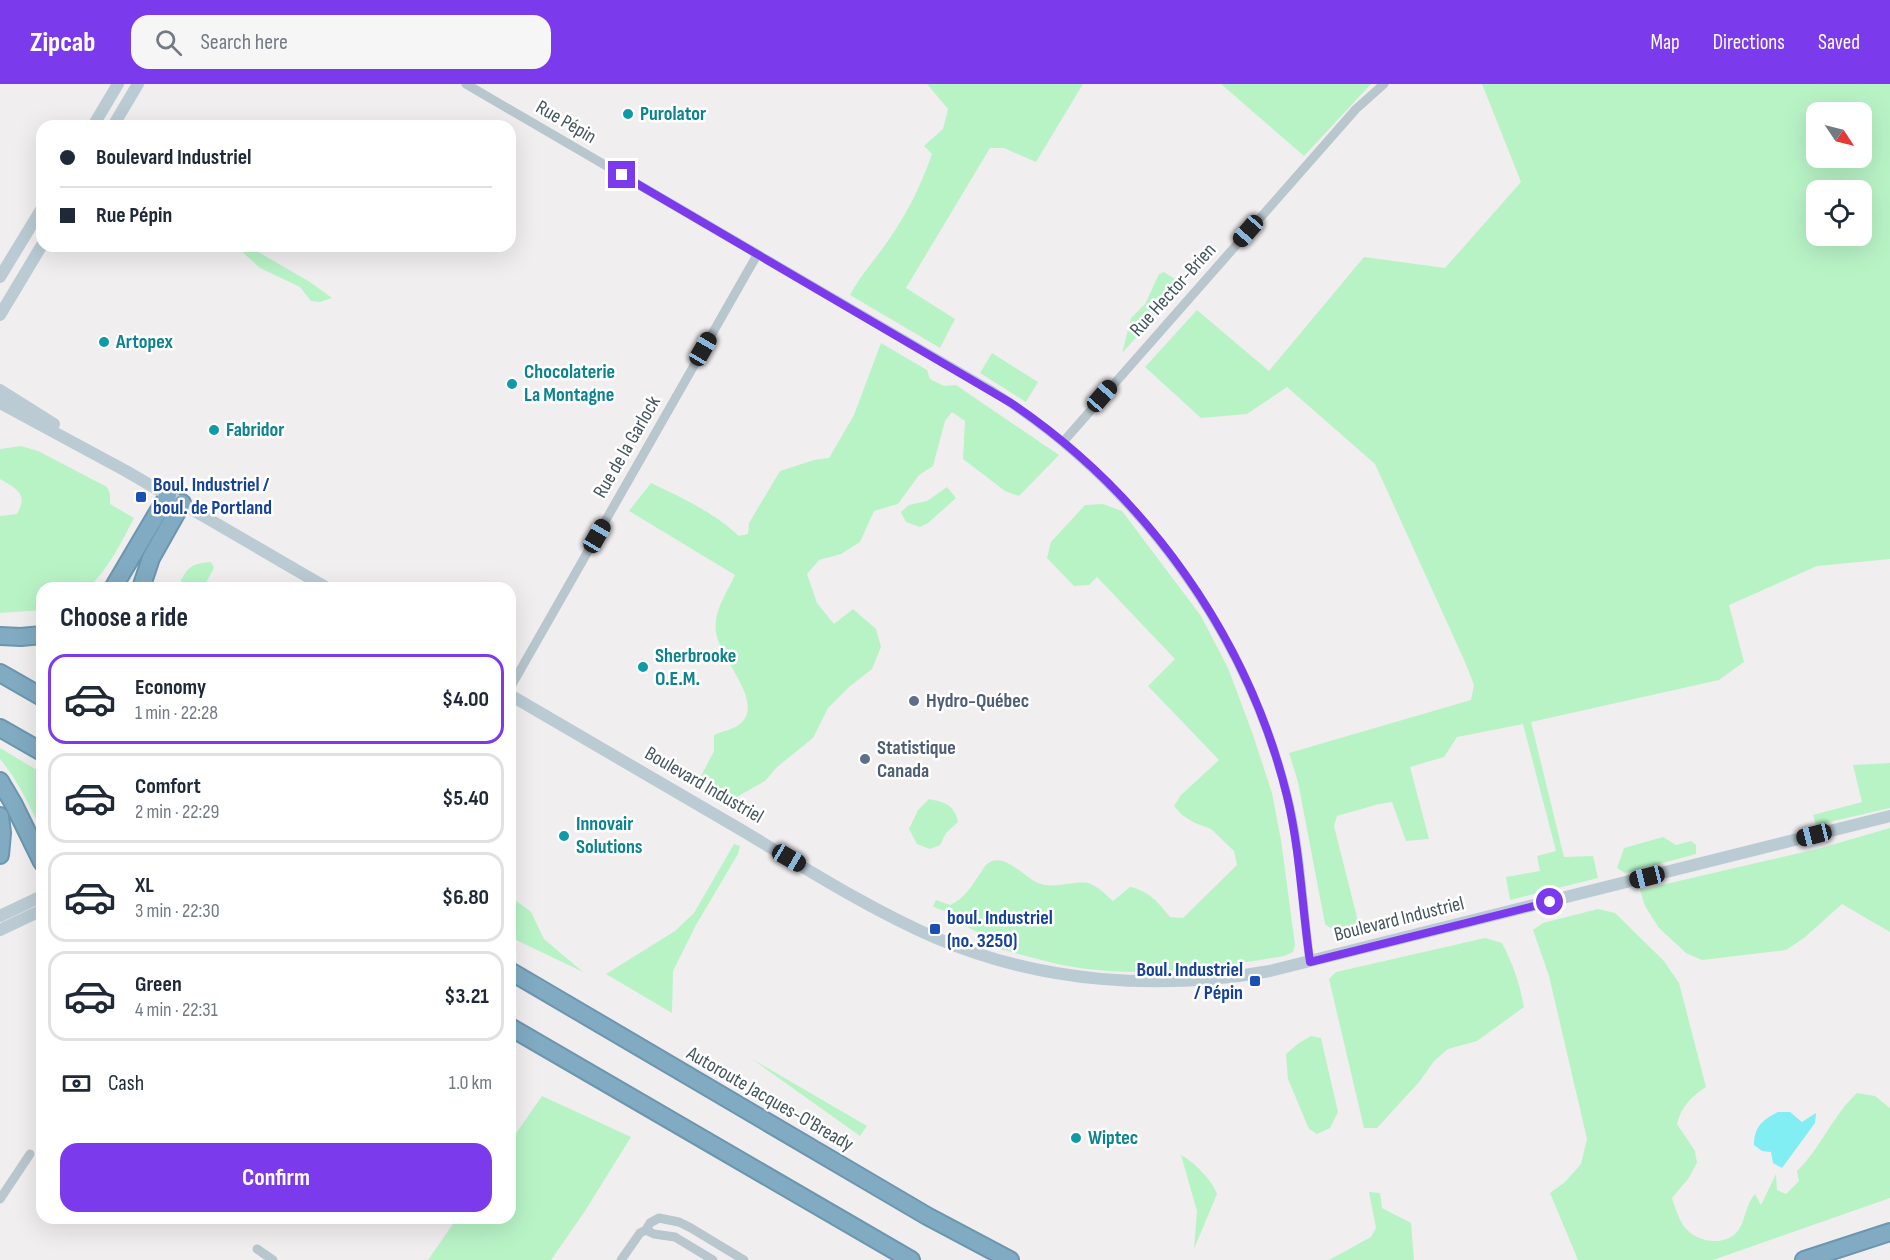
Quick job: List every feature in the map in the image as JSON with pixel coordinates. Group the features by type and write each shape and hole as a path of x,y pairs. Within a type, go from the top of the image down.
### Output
{"highway":[{"path":"117,582 175,499"},
{"path":"143,582 175,499"},
{"path":"0,636 21,638 36,636"},
{"path":"0,673 36,694"},
{"path":"0,728 36,749"},
{"path":"0,781 11,798 36,850"},
{"path":"0,816 2,833 0,855"},
{"name":"Autoroute Jacques-O'Bready","path":"516,975 927,1216 1010,1260"},
{"path":"516,1030 910,1260"},
{"path":"1804,1260 1890,1232"}],"street":[{"path":"97,120 118,84"},
{"path":"117,120 138,84"},
{"name":"Rue Pépin","path":"466,84 978,382 1029,415 1063,442 1118,494 1167,550 1219,627 1246,681 1276,760 1293,821 1301,870 1310,962"},
{"name":"Rue Hector-Brien","path":"1063,442 1356,109 1384,84"},
{"path":"0,277 36,218"},
{"path":"0,315 38,252"},
{"name":"Rue de la Garlock","path":"516,677 757,255"},
{"path":"0,390 126,471"},
{"path":"0,403 126,471 317,582"},
{"path":"0,414 18,413"},
{"name":"Boulevard Industriel","path":"516,698 874,907 932,936 964,949 1014,964 1052,972 1135,982 1212,979 1253,974 1310,962 1890,816"},
{"path":"0,916 36,899"},
{"path":"0,930 36,913"},
{"path":"0,1199 30,1154"},
{"path":"621,1260 634,1240 646,1230 650,1223 659,1218 691,1228 744,1260"},
{"path":"646,1230 654,1234 675,1237 713,1260"},
{"path":"257,1249 273,1260"}],"green space":[{"path":"927,84 1083,84 1036,162 1004,148 990,148 906,288 955,319 940,348 850,295 906,212 932,154 924,146 943,129 948,109"},
{"path":"1221,84 1371,84 1304,156"},
{"path":"1482,84 1890,84 1890,559 1817,566 1729,605 1744,662 1719,680 1531,722 1564,857 1593,856 1598,878 1510,900 1506,877 1540,871 1537,856 1556,851 1523,724 1457,737 1444,757 1410,767 1429,839 1406,841 1392,802 1337,816 1334,826 1361,933 1343,937 1325,924 1298,782 1289,753 1471,700 1474,685 1375,464 1287,387 1247,414 1201,418 1145,367 1197,310 1269,371 1364,257 1445,268 1521,182"},
{"path":"242,252 258,252 310,282 332,298 320,302 311,301 300,287 260,268"},
{"path":"1164,272 1184,285 1122,353 1131,318 1145,304 1159,274"},
{"path":"881,343 927,370 930,379 944,386 956,385 1059,455 1019,496 1005,491 963,459 965,421 952,412 945,421 933,466 919,475 898,504 874,511 860,542 841,554 819,560 807,574 817,603 834,624 853,609 876,629 881,647 872,669 828,708 813,738 777,767 765,781 735,798 724,799 706,789 700,778 714,751 714,735 737,726 747,715 748,704 745,692 719,643 716,632 719,609 735,575 629,511 651,483 708,513 739,536 748,534 749,523 780,471 814,460 829,458 854,415"},
{"path":"992,353 1038,382 1026,402 980,373"},
{"path":"21,446 38,451 107,487 110,504 134,518 108,564 93,582 36,582 36,610 0,613 0,516 17,514 22,501 19,492 0,479 0,449"},
{"path":"947,487 956,498 928,523 920,527 906,522 901,512 909,505 927,501"},
{"path":"1103,504 1122,511 1201,616 1228,668 1272,793 1281,840 1295,945 1293,952 1284,956 1210,967 1161,971 1087,969 1048,962 984,945 982,933 967,926 959,915 933,906 936,900 950,905 955,902 967,892 986,865 994,861 1001,861 1041,884 1091,884 1113,901 1130,887 1137,889 1153,898 1170,917 1183,918 1237,865 1234,851 1211,829 1182,815 1174,806 1181,795 1219,760 1148,686 1175,659 1097,577 1089,585 1074,586 1047,558 1051,542 1085,505"},
{"path":"211,562 214,568 206,582 180,582 190,568"},
{"path":"0,748 36,769 36,820 18,785 0,759"},
{"path":"1890,763 1890,808 1816,825 1813,815 1862,802 1853,765"},
{"path":"929,799 948,805 957,816 958,822 946,833 940,845 930,849 917,844 909,829 918,810"},
{"path":"1890,828 1890,932 1842,904 1804,938 1786,950 1702,960 1686,953 1659,928 1645,906 1640,890 1821,848"},
{"path":"1663,837 1676,845 1691,841 1696,845 1696,854 1625,873 1617,868 1624,848"},
{"path":"734,844 740,846 738,854 696,925 673,971 672,1013 606,974 675,931 694,913"},
{"path":"516,901 531,912 544,939 583,972 516,940"},
{"path":"1598,909 1615,913 1664,961 1679,983 1706,1087 1687,1103 1677,1124 1695,1151 1697,1163 1688,1179 1672,1198 1680,1219 1688,1231 1708,1240 1724,1240 1731,1237 1740,1228 1749,1203 1755,1194 1761,1205 1776,1174 1777,1190 1786,1194 1799,1181 1797,1171 1840,1112 1857,1093 1875,1096 1890,1108 1890,1198 1713,1260 1578,1260 1550,1193 1565,1182 1581,1164 1587,1139 1549,976 1533,930 1543,923"},
{"path":"1485,938 1502,943 1516,974 1524,1007 1477,1041 1448,1049 1434,1061 1420,1081 1377,1128 1364,1128 1329,979 1336,972"},
{"path":"1311,1036 1321,1038 1338,1112 1330,1128 1317,1134 1309,1129 1288,1079 1286,1054"},
{"path":"752,1059 867,1126 860,1136"},
{"path":"542,1096 631,1137 551,1260 428,1260 453,1224 516,1224 516,1133"},
{"path":"1181,1155 1202,1172 1217,1194 1194,1249 1197,1211"},
{"path":"1369,1192 1380,1193 1382,1208 1411,1223 1414,1260 1329,1260 1371,1237 1376,1228"}],"water":[{"path":"1778,1112 1790,1112 1802,1122 1816,1113 1815,1123 1782,1168 1773,1163 1771,1152 1762,1151 1754,1145 1757,1129"}],"place":[{"name":"Purolator","path":"628,114"},
{"name":"Artopex","path":"104,342"},
{"name":"Chocolaterie La Montagne","path":"512,384"},
{"name":"Fabridor","path":"214,430"},
{"name":"Boul. Industriel / boul. de Portland","path":"141,497"},
{"name":"Sherbrooke O.E.M.","path":"643,667"},
{"name":"Hydro-Québec","path":"914,701"},
{"name":"Statistique Canada","path":"865,759"},
{"name":"Innovair Solutions","path":"564,836"},
{"name":"boul. Industriel (no. 3250)","path":"935,929"},
{"name":"Boul. Industriel / Pépin","path":"1255,981"},
{"name":"Wiptec","path":"1076,1138"}],"route":[{"path":"622,175 1011,403 1063,442 1144,522 1178,564 1219,627 1246,681 1267,733 1293,821 1301,870 1310,962 1550,902"}]}
